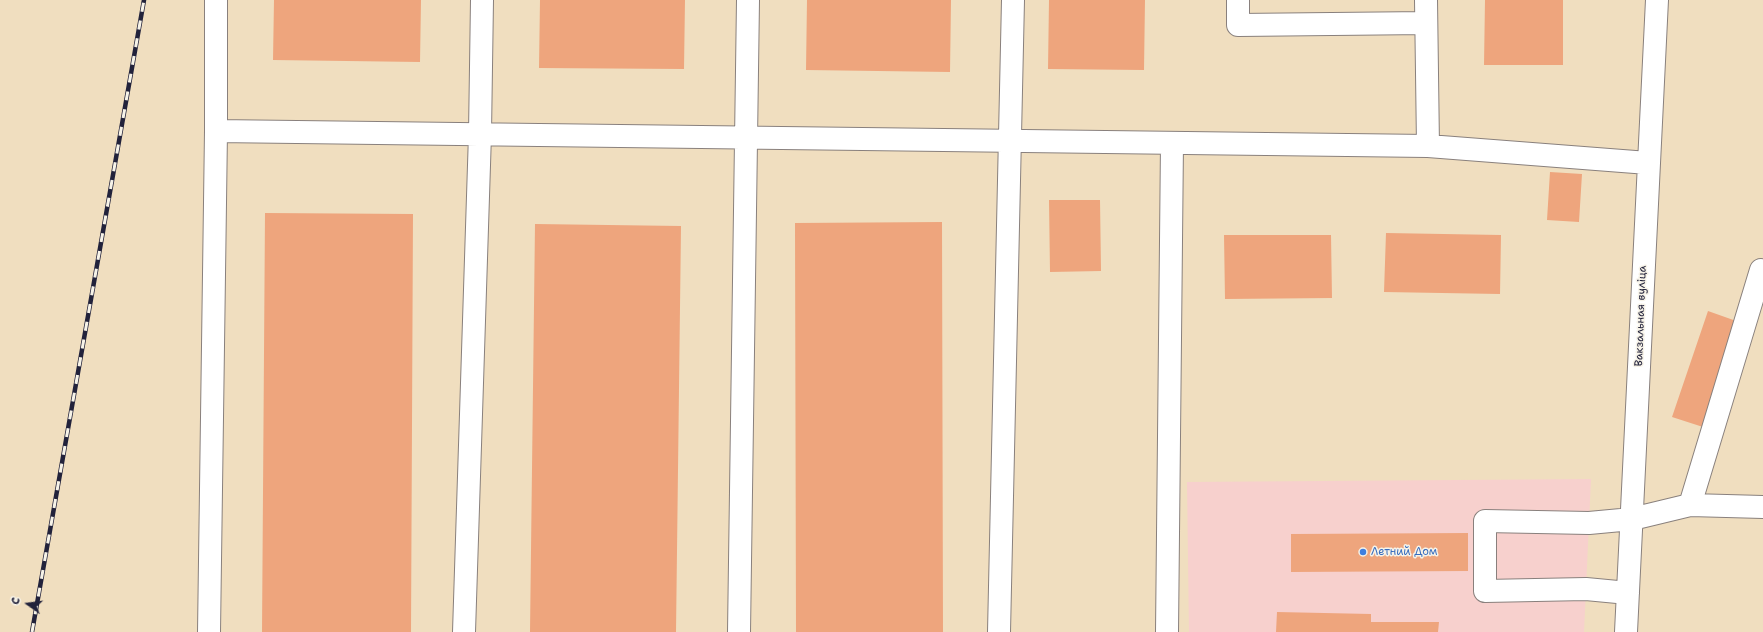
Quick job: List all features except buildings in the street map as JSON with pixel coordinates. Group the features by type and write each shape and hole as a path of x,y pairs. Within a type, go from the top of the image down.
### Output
{"street":[{"path":"209,632 216,131 216,0"},
{"path":"464,632 480,134 482,0"},
{"path":"740,632 748,0"},
{"path":"999,632 1013,0"},
{"path":"1238,0 1238,25 1426,23"},
{"path":"1426,0 1428,146"},
{"name":"Вакзальная вуліца","path":"1626,632 1657,0"},
{"path":"216,131 1428,146 1648,163"},
{"path":"1166,632 1172,143"},
{"path":"1690,505 1761,270"},
{"path":"1628,593 1586,589 1485,591 1485,521 1589,523 1632,519 1690,505 1763,507"}],"shaded area":[{"path":"1591,479 1584,632 1189,632 1187,482"}],"railway":[{"path":"32,632 144,0"}],"place":[{"name":"Летний Дом","path":"1363,552"}]}
